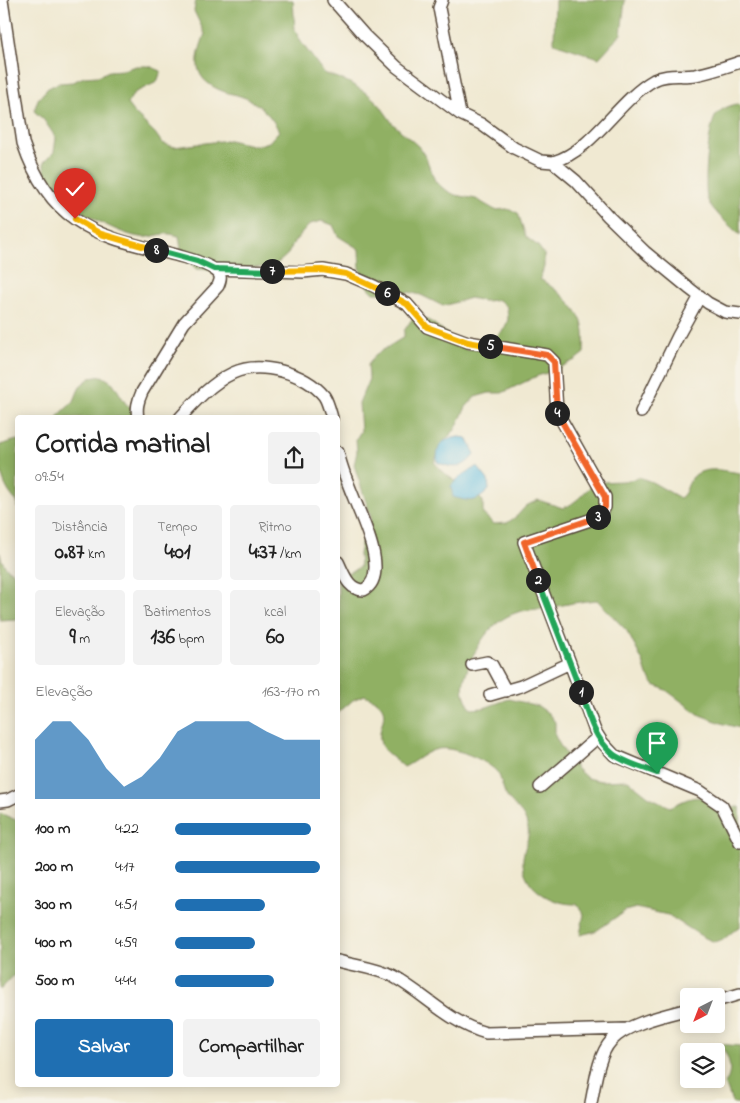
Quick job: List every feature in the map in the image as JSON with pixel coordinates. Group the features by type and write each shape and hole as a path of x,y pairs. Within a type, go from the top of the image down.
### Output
{"street":[{"path":"2,0 23,143 30,161 50,196 75,219 101,234 197,261 220,274 221,280 218,286 184,323 142,392 138,402 138,415"},
{"path":"333,0 364,35 397,67 460,114 481,124 522,152 541,160 553,162 563,159 578,148 652,81 662,76 682,77 705,73 740,62"},
{"path":"442,0 439,8 460,114"},
{"path":"553,162 576,181 608,216 646,252 700,296 725,312 740,314"},
{"path":"214,269 303,272 322,270 346,274 374,286 407,304 427,327 468,342 547,355 554,362 557,412 605,497 605,507 599,517 524,542 595,731 614,755 700,791 722,806 740,842"},
{"path":"641,412 700,296"},
{"path":"183,415 193,403 218,382 234,372 266,369 298,376 312,384 325,398 331,415"},
{"path":"340,460 373,551 375,576 370,585 364,590 353,588 340,566"},
{"path":"472,665 487,662 492,665 506,690"},
{"path":"490,695 521,686 570,663"},
{"path":"540,788 598,736"},
{"path":"0,801 15,796"},
{"path":"340,962 392,976 452,1019 472,1030 486,1033 626,1029 680,1011"},
{"path":"725,998 740,994"},
{"path":"591,1103 597,1070 606,1049 610,1041 626,1029"}],"green space":[{"path":"196,0 293,0 295,30 301,42 324,73 348,82 368,94 379,104 393,124 419,147 426,158 435,181 444,189 455,195 476,199 495,210 507,209 518,213 526,237 538,246 544,254 544,267 540,279 559,293 576,311 584,328 584,353 575,360 502,393 489,393 475,397 466,407 455,430 445,440 434,462 451,478 483,501 483,514 494,524 507,523 526,506 538,500 563,508 573,503 593,486 601,483 629,480 638,477 652,482 680,498 690,481 700,472 720,470 740,473 740,728 700,715 666,690 654,685 647,675 643,662 627,631 597,600 528,610 507,616 491,629 478,646 469,665 463,687 465,697 471,709 484,708 509,699 538,706 548,713 555,722 555,736 561,747 577,769 587,778 601,781 628,780 648,796 670,807 695,797 705,799 717,808 740,807 740,927 724,939 715,942 703,937 668,915 636,908 625,911 596,931 580,935 584,914 577,904 567,904 548,898 532,886 527,878 523,858 528,828 522,813 507,797 499,774 492,767 461,752 438,749 429,752 404,767 383,748 380,740 384,712 382,706 364,695 353,700 340,711 340,573 348,573 360,567 359,554 371,517 354,465 357,452 356,439 361,431 359,403 369,379 368,365 375,355 404,337 404,331 412,319 428,320 467,350 492,340 502,331 508,319 507,307 499,300 483,301 470,298 443,306 421,295 408,292 396,298 386,293 374,293 363,278 360,268 359,249 338,236 333,225 322,221 310,224 294,242 288,254 279,262 268,267 196,269 187,260 181,249 179,236 168,234 141,237 120,231 93,218 58,195 47,182 44,165 44,162 54,152 56,138 44,120 34,111 38,99 48,88 59,83 73,82 84,77 98,76 109,71 123,70 136,66 149,66 161,71 157,82 134,93 127,104 162,143 174,147 229,140 256,146 269,142 279,131 258,105 246,98 214,87 201,76 198,69 198,61 205,34 194,11"},
{"path":"555,0 625,0 621,34 599,58 554,43"},
{"path":"740,105 740,235 712,207 707,198 706,191 707,157 710,133 715,117 727,107"},
{"path":"102,376 113,383 126,404 142,415 59,415 74,401 80,386 90,378"},
{"path":"15,441 15,500 7,489 2,476 0,445"},
{"path":"0,553 5,566 15,574 15,619 0,620"},
{"path":"0,813 15,820 15,974 0,990"},
{"path":"725,1045 740,1046 740,1103 732,1103 725,1086 730,1070"}],"water":[{"path":"459,437 467,438 475,454 466,463 458,467 437,462 438,450 442,443"},
{"path":"477,466 488,480 489,490 473,500 453,497 451,486 460,477"}],"route":[{"path":"75,219 101,234 197,261 214,269 303,272 322,270 346,274 374,286 407,304 427,327 468,342 547,355 554,362 557,412 605,497 605,507 599,517 524,542 595,731 614,755 657,773"}]}
